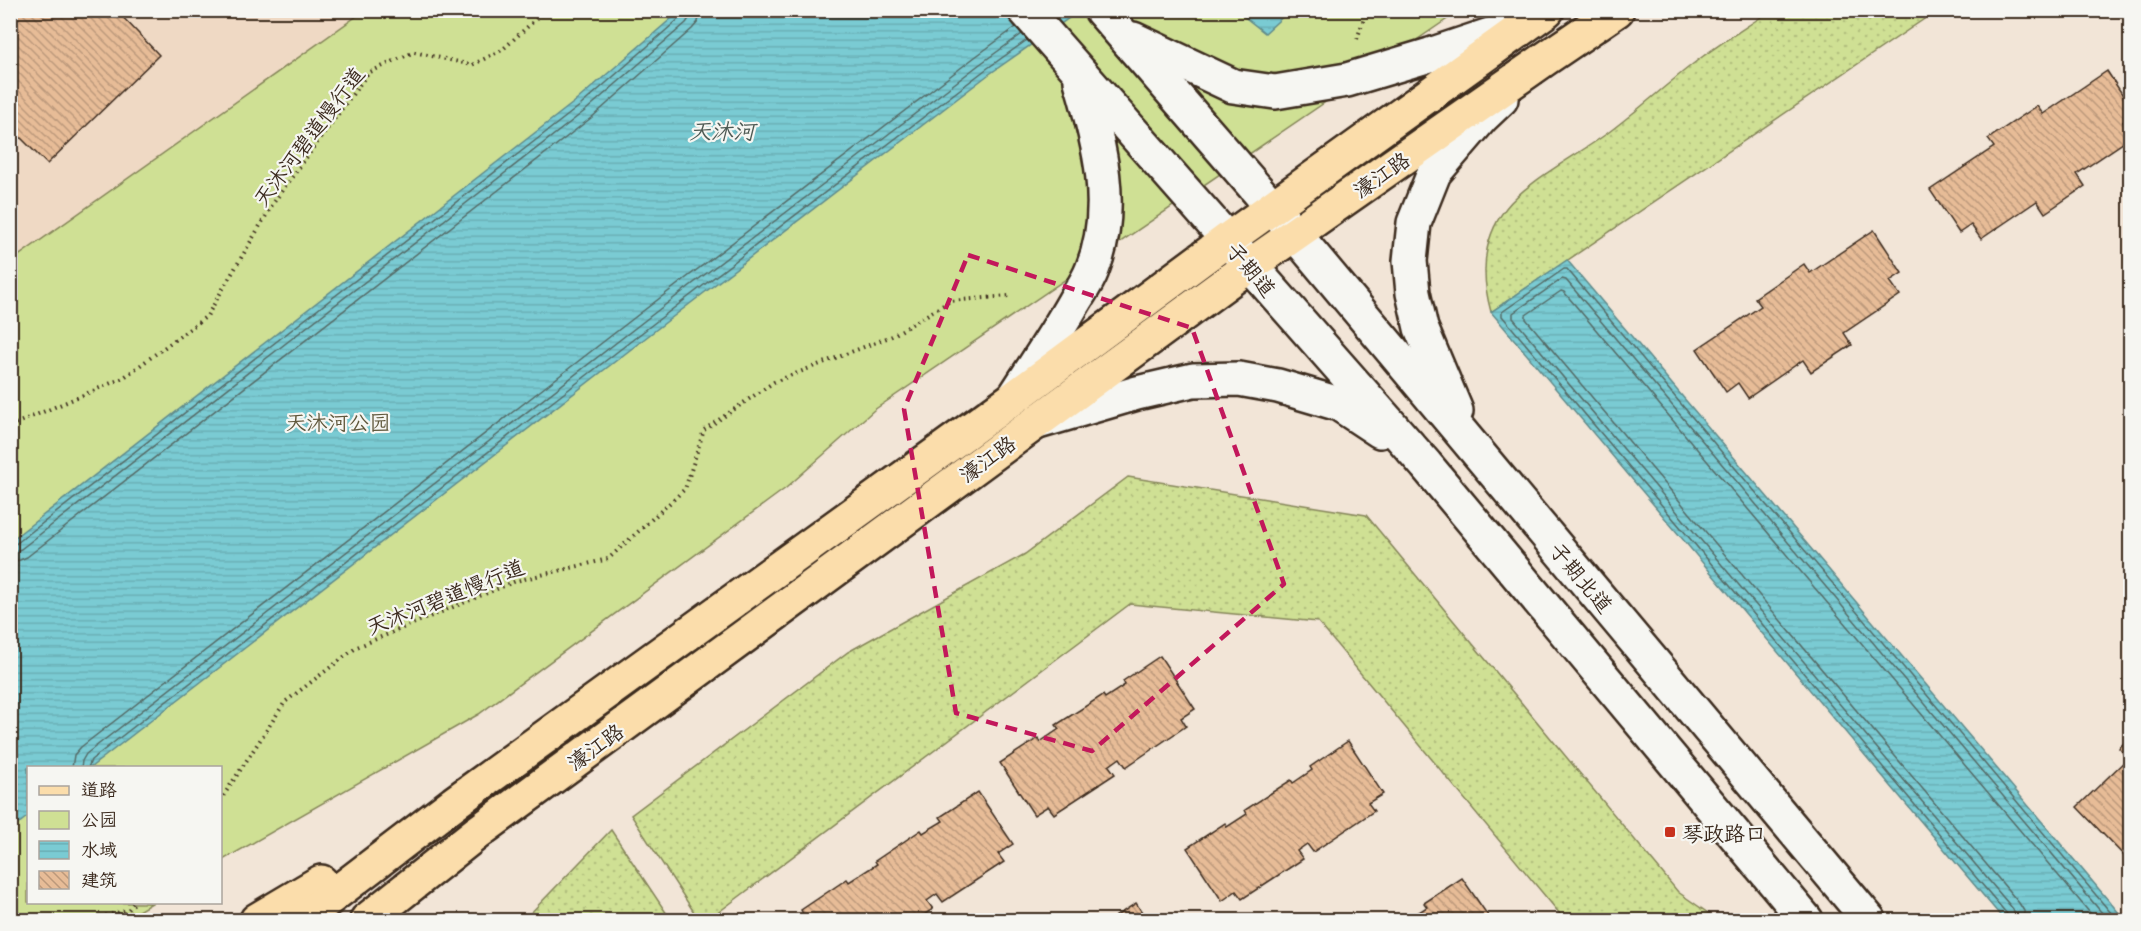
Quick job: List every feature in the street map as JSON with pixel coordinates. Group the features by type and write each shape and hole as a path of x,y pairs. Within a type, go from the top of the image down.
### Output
{"main road":[{"name":"濠江路","path":"367,921 478,832 1036,422 1295,234 1617,10"},
{"name":"濠江路","path":"301,921 454,803 1015,397 1227,240 1539,16"},
{"path":"257,921 454,803"},
{"path":"398,921 478,832"}],"street":[{"name":"子期道","path":"1025,10 1249,267 1426,465"},
{"path":"1111,22 1233,86 1275,92 1347,80 1430,55 1539,16"},
{"path":"1111,22 1295,234"},
{"path":"1470,443 1421,328 1413,293 1410,261 1414,223 1434,173 1482,117 1545,59"},
{"path":"1015,397 1092,271 1102,233 1105,194 1097,135 1079,73"},
{"name":"子期北道","path":"1295,234 1869,921"},
{"path":"1036,422 1137,393 1193,380 1239,379 1278,386 1339,404 1426,465 1806,921"}],"path":[{"name":"天沐河碧道慢行道","path":"10,426 123,378 207,316 274,202 368,73 414,52 472,65 502,50 546,10"},
{"path":"1357,39 1367,10"},
{"name":"天沐河碧道慢行道","path":"222,798 285,702 357,647 516,581 608,559 685,489 704,430 774,382 892,336 950,301 1008,296"},
{"path":"88,921 128,910 134,904"},
{"path":"117,913 123,921"}],"highlighted area":[{"path":"968,255 1192,328 1284,584 1092,751 956,713 904,409"}],"shaded area":[{"path":"11,11 364,11 11,262"}],"green space":[{"name":"天沐河公园","path":"364,11 1459,11 874,410 786,488 479,714 222,860 222,766 27,766 27,904 150,904 123,920 11,920 10,262"},
{"path":"1770,11 1936,11 1491,312 1486,285 1486,258 1492,232 1506,208 1527,187 1609,132 1702,57"},
{"path":"1128,477 1366,515 1678,892 1718,920 1565,920 1318,622 1130,604 708,920 699,920 631,815 848,652 1025,554"},
{"path":"611,830 671,920 524,920"}],"water":[{"name":"天沐河","path":"680,11 1079,11 988,75 92,766 27,766 27,817 11,830 10,541 577,100"},
{"path":"1237,11 1289,11 1265,33"},
{"path":"1567,260 2125,920 2004,920 1491,312"}],"building":[{"path":"10,10 116,10 159,55 47,164 10,127"},
{"path":"2107,71 2130,106 2130,117 2123,122 2130,132 2130,138 2077,174 2085,186 2045,213 2037,201 1981,239 1971,225 1959,233 1930,190 1994,147 1988,139 2037,106 2043,114"},
{"path":"1874,230 1902,273 1890,281 1900,295 1844,333 1852,345 1811,372 1803,360 1748,398 1738,383 1726,392 1697,349 1761,306 1755,298 1804,264 1810,273"},
{"path":"1160,656 1195,709 1181,718 1186,726 1126,767 1120,758 1109,766 1115,774 1054,814 1048,806 1034,815 1000,763 1038,738 1040,742 1059,729 1056,725 1103,695 1105,698 1125,685 1123,681"},
{"path":"2130,737 2130,856 2127,859 2077,807 2128,758 2119,748"},
{"path":"1348,741 1383,794 1368,803 1374,811 1313,852 1307,844 1297,851 1303,859 1242,899 1236,891 1222,901 1187,848 1225,823 1227,827 1247,814 1245,810 1291,780 1293,783 1312,770 1310,767"},
{"path":"978,792 1013,844 998,854 1004,862 943,902 937,894 927,901 933,909 916,920 793,920 803,914 801,910 847,879 849,882 877,864 875,861 921,830 923,833 943,821 940,817"},
{"path":"1462,878 1491,920 1398,920 1405,916 1408,919 1427,907 1424,903"},
{"path":"1136,903 1147,920 1110,920"}],"place":[{"name":"琴政路口","path":"1670,832"}]}
